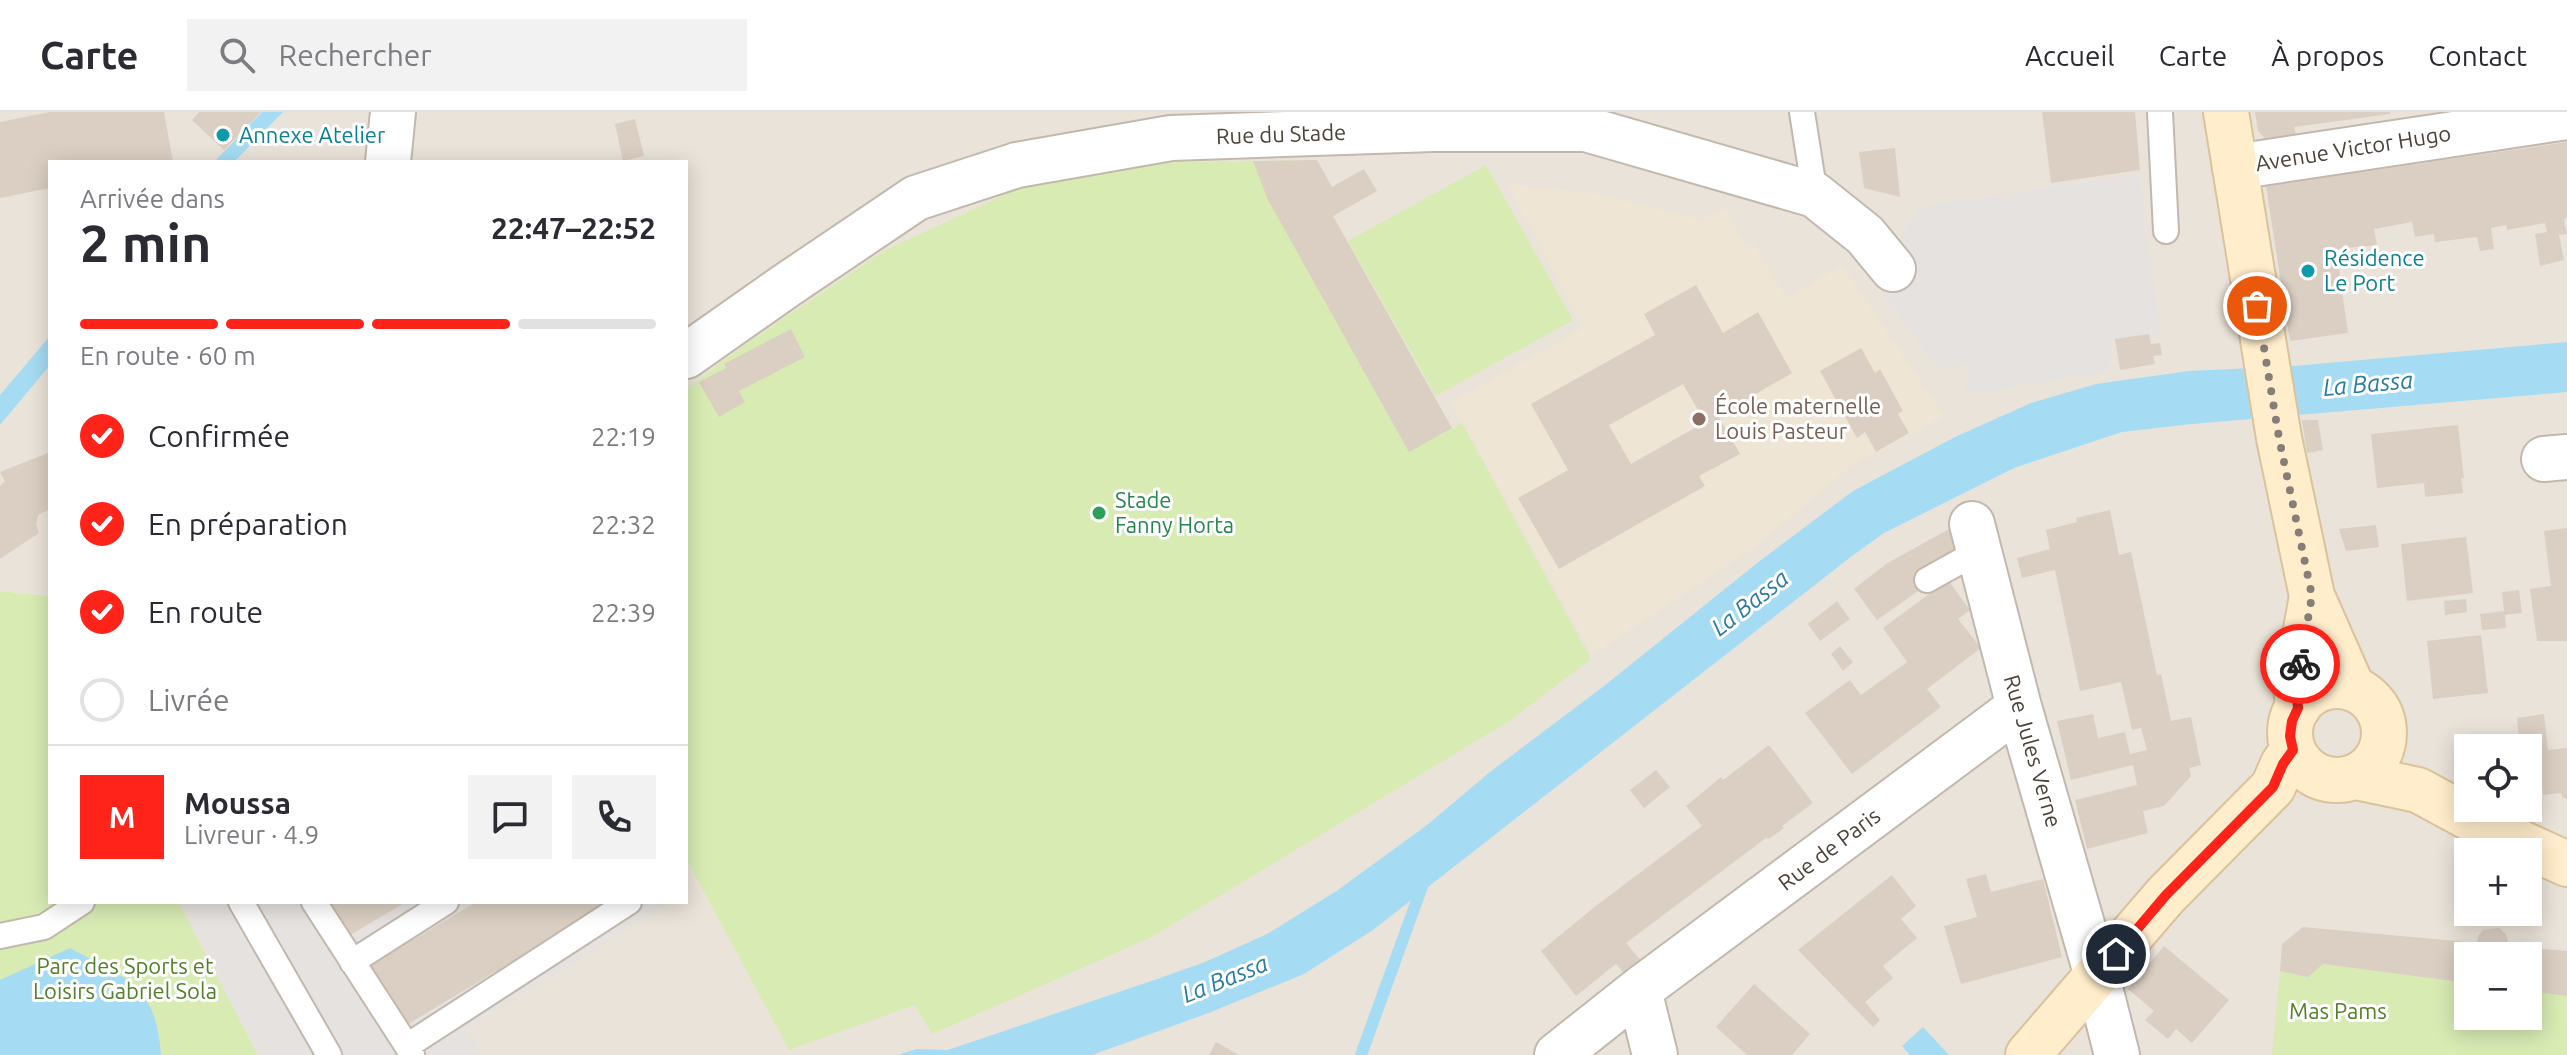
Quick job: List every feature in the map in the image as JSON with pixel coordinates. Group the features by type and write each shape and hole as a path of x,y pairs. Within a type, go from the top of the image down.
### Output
{"street":[{"path":"388,160 393,112"},
{"path":"2226,112 2279,438 2312,596 2353,689"},
{"name":"Avenue Victor Hugo","path":"2235,167 2500,119 2567,117"},
{"name":"Rue du Stade","path":"688,355 916,198 1017,165 1171,138 1489,120 1586,129 1815,195 1865,235 1893,269"},
{"name":"Rue Jules Verne","path":"1976,538 2019,707 2117,1055"},
{"path":"2312,596 2296,686 2320,758"},
{"path":"2028,1055 2166,895 2320,758 2384,735 2383,720 2366,696 2338,686 2308,696 2320,758"},
{"name":"Rue de Paris","path":"1557,1055 1639,990 2019,707"},
{"path":"2320,758 2418,790 2490,829 2567,864"},
{"path":"1639,990 1655,1055"}],"lane":[{"path":"1802,112 1815,195"},
{"path":"2160,112 2166,231"},
{"path":"1927,580 1976,538"},
{"path":"0,936 44,927 79,904"},
{"path":"242,904 329,1055"},
{"path":"315,904 409,1050 626,904"},
{"path":"352,962 443,904"}],"shaded area":[{"path":"0,112 2567,112 2567,1055 258,1055 180,904 688,904 688,160 48,160 48,596 0,591"},
{"path":"2139,174 2161,336 2111,341 2110,371 1964,395 1971,364 1937,367 1873,280 1920,207"},
{"name":"École maternelle Louis Pasteur","path":"1507,184 1598,194 1701,220 1725,208 1747,246 1754,244 1786,298 1842,265 1944,416 1848,468 1759,544 1592,655 1451,402 1583,328"},
{"path":"180,904 668,904 469,1028 481,1055 258,1055"}],"green space":[{"name":"Stade Fanny Horta","path":"1317,160 1344,209 1333,217 1452,428 1462,423 1591,659 1511,720 1150,938 932,1034 915,1005 789,1050 688,862 688,388 750,341 886,250 1015,190 1133,163"},
{"path":"1486,165 1573,320 1436,396 1348,241"},
{"name":"Parc des Sports et Loisirs Gabriel Sola","path":"0,591 48,596 48,904 180,904 258,1055 0,1055"},
{"name":"Mas Pams","path":"2323,964 2454,981 2454,1030 2542,1030 2542,993 2567,996 2567,1055 2272,1055 2280,971 2308,977"}],"water":[{"path":"262,112 283,112 236,160 216,160"},
{"path":"48,338 48,367 0,425 0,395"},
{"name":"La Bassa","path":"2567,342 2567,392 2122,432 2014,468 1884,533 1373,930 1304,974 1092,1055 898,1055 916,1049 948,1050 1205,962 1267,934 1338,890 1427,825 1490,772 1853,491 1955,437 2031,403 2096,384 2189,371 2293,366"},
{"path":"70,948 135,986 153,1013 161,1055 0,1055 0,980"},
{"path":"1923,1027 1949,1055 1910,1055 1902,1046"}],"building":[{"path":"50,112 164,112 173,160 48,160 48,188 0,198 0,122"},
{"name":"Annexe Atelier","path":"199,112 261,112 224,150 192,120"},
{"path":"2042,112 2135,112 2140,170 2051,183"},
{"path":"2255,112 2390,114 2294,127 2297,138 2267,141 2258,131"},
{"path":"635,119 644,156 623,160 615,124"},
{"path":"2567,142 2567,218 2564,219 2567,234 2559,235 2564,260 2540,266 2535,234 2547,232 2545,223 2507,230 2506,225 2491,228 2494,249 2480,251 2477,237 2435,242 2434,234 2415,237 2412,222 2374,229 2377,245 2336,249 2348,333 2290,341 2266,186"},
{"path":"1895,148 1900,197 1864,188 1859,152"},
{"path":"1317,160 1332,187 1364,169 1377,191 1333,216 1452,428 1409,452 1268,200 1253,161"},
{"path":"1696,285 1723,333 1758,312 1792,373 1718,416 1740,454 1699,476 1705,486 1559,569 1518,498 1568,470 1531,404 1655,335 1644,314","holes":["1683,384 1705,422 1631,464 1609,425"]},
{"path":"791,329 805,357 739,391 745,402 719,417 699,382 726,368 724,364"},
{"path":"2149,334 2151,344 2160,343 2162,355 2153,356 2155,364 2120,370 2115,339"},
{"path":"1861,348 1875,373 1880,369 1903,411 1898,414 1909,433 1876,452 1865,432 1857,438 1820,371"},
{"path":"2302,420 2318,420 2323,450 2307,453"},
{"path":"2458,425 2463,493 2425,497 2424,483 2377,488 2371,434"},
{"path":"48,453 48,510 38,515 36,524 39,533 0,559 0,486 5,481 0,472"},
{"path":"2110,510 2119,555 2131,552 2157,675 2161,674 2171,721 2191,717 2201,765 2189,768 2191,776 2164,806 2143,811 2148,833 2087,849 2075,800 2137,785 2133,765 2071,780 2057,721 2093,714 2098,738 2125,732 2130,754 2147,750 2141,728 2132,730 2121,682 2080,691 2055,570 2022,578 2017,558 2050,549 2046,530 2077,522 2076,518"},
{"path":"1958,524 1963,547 1913,574 1921,589 1877,620 1854,589 1886,564"},
{"path":"2376,525 2379,547 2346,551 2339,529"},
{"path":"2567,528 2567,641 2537,641 2530,589 2551,586 2544,531"},
{"path":"2466,537 2473,593 2407,601 2401,544"},
{"path":"1948,580 1970,610 1958,619 1981,648 1927,689 1941,707 1852,774 1805,713 1850,680 1861,695 1907,662 1883,628"},
{"path":"2519,590 2522,613 2505,615 2506,628 2482,630 2480,614 2504,611 2502,592"},
{"path":"2466,599 2467,612 2445,615 2444,601"},
{"path":"1837,601 1850,619 1820,641 1808,624"},
{"path":"2481,635 2488,693 2433,699 2427,641"},
{"path":"1840,646 1853,662 1843,671 1831,654"},
{"path":"2544,714 2548,750 2567,748 2567,799 2561,793 2543,795 2542,734 2519,734 2517,718"},
{"path":"1769,745 1813,803 1782,826 1784,828 1766,838 1626,943 1642,962 1625,975 1616,964 1576,996 1541,951 1702,826 1686,806 1721,777 1723,780"},
{"path":"1656,770 1670,787 1644,808 1630,790"},
{"path":"1986,874 1991,892 2043,879 2062,957 1961,984 1944,926 1977,917 1966,879"},
{"path":"1892,875 1916,906 1901,919 1917,938 1883,966 1893,978 1865,1002 1880,1020 1873,1027 1798,950"},
{"path":"331,904 403,904 350,935"},
{"path":"473,904 608,904 405,1026 369,966"},
{"path":"2303,927 2466,942 2454,942 2454,981 2323,964 2308,977 2280,971 2282,944"},
{"path":"2499,928 2506,934 2508,942 2477,942 2483,930"},
{"path":"2164,946 2229,1000 2192,1043 2176,1029 2168,1039 2145,1020 2154,1011 2128,989"},
{"path":"2542,949 2567,951 2567,996 2542,993"},
{"path":"1754,984 1810,1034 1792,1055 1747,1055 1716,1027"},
{"path":"1216,1042 1239,1055 1209,1055"}],"waterway":[{"path":"1361,1055 1424,881"}],"way so far":[{"path":"2257,306 2279,438 2312,596 2300,664"}],"place":[{"name":"Annexe Atelier","path":"223,135"},
{"name":"Résidence Le Port","path":"2308,271"},
{"name":"École maternelle Louis Pasteur","path":"1699,419"},
{"name":"Stade Fanny Horta","path":"1099,513"}],"route":[{"path":"2116,954 2166,895 2273,787 2293,750 2290,736 2298,708 2296,686 2300,664"}]}
